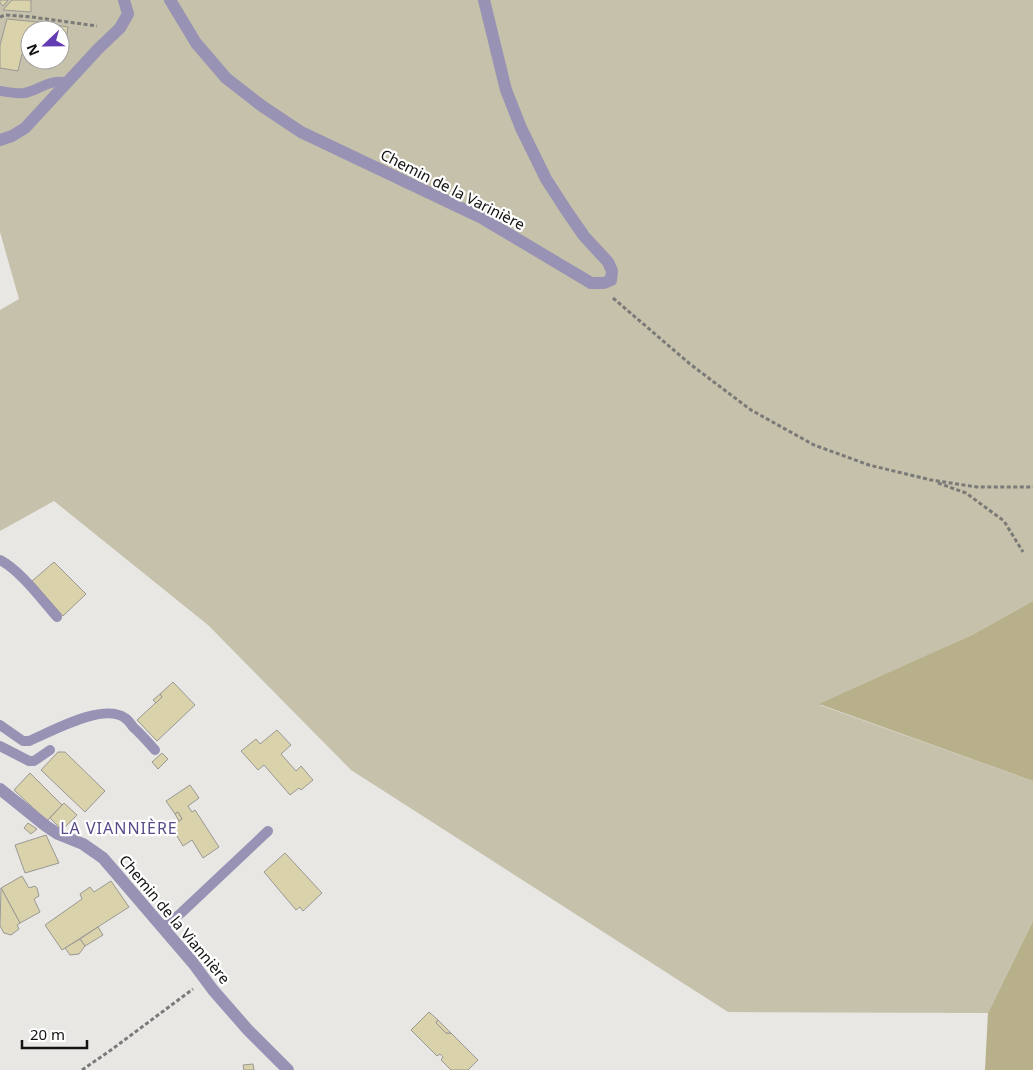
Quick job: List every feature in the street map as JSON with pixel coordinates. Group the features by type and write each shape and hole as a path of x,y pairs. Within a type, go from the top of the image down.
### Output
{"street":[{"path":"0,140 12,136 25,128 120,28 128,14 124,0"},
{"name":"Chemin de la Varinière","path":"170,0 196,43 226,78 262,106 301,132 482,218 591,283"},
{"path":"484,0 506,90 521,128 546,179 584,236 608,262 612,271 611,280 604,284 591,283"},
{"name":"Chemin de la Viannière","path":"0,789 46,826 58,834 83,844 103,858 193,963 213,990 248,1030 288,1070"}],"lane":[{"path":"0,91 15,94 24,93 54,82 67,82"},
{"path":"0,560 7,563 18,573 57,617"},
{"path":"0,725 23,741 29,741 85,717 116,714 124,718 155,750"},
{"path":"0,746 29,761 34,761 50,750"},
{"path":"163,928 268,831"}],"path":[{"path":"0,17 32,17 120,28"},
{"path":"591,283 612,297 690,364 751,410 814,444 869,465 931,480 977,487 1033,487"},
{"path":"931,480 966,494 1004,521 1022,552"},
{"path":"82,1070 206,980"}],"shaded area":[{"path":"0,0 1033,0 1033,601 972,635 820,705 1033,781 1033,921 988,1013 728,1012 351,770 208,625 54,501 0,531 0,310 19,299 0,232"},
{"path":"1033,601 1033,781 819,704 972,635"},
{"path":"1033,921 1033,1070 985,1070 988,1013"}],"building":[{"path":"0,0 8,0 3,6"},
{"path":"12,0 31,0 31,12 3,10"},
{"path":"7,19 20,20 20,62 18,71 0,68 0,45"},
{"path":"54,562 86,594 63,616 32,581"},
{"path":"173,682 195,705 157,741 137,720 162,697 160,694"},
{"path":"160,694 162,697 156,703 153,700"},
{"path":"277,730 291,745 281,754 296,771 301,766 313,780 301,790 299,788 290,795 264,765 258,770 241,751 256,739 260,744"},
{"path":"58,752 65,752 105,791 85,812 41,770"},
{"path":"162,753 168,759 158,769 152,762"},
{"path":"30,773 62,805 47,821 14,790"},
{"path":"190,785 199,798 188,806 192,812 195,810 219,847 203,858 192,840 183,846 171,826 182,819 178,812 175,814 166,801"},
{"path":"64,803 77,815 62,830 50,818"},
{"path":"178,812 182,819 179,821 175,814"},
{"path":"28,823 37,829 31,834 24,828"},
{"path":"46,835 59,863 25,873 15,845"},
{"path":"285,853 322,893 303,911 300,907 296,910 264,872"},
{"path":"22,876 29,888 35,886 37,888 39,896 34,899 40,912 20,923 1,888"},
{"path":"111,881 129,907 62,950 45,925 82,899 80,894 90,887 94,892"},
{"path":"1,888 20,923 17,925 19,929 11,935 4,933 0,926"},
{"path":"98,927 103,935 85,946 80,939"},
{"path":"80,939 85,946 79,954 70,955 65,948"},
{"path":"429,1012 438,1020 436,1023 446,1033 451,1033 478,1060 468,1070 451,1070 441,1060 443,1057 440,1054 437,1056 411,1030"},
{"path":"438,1020 451,1033 446,1033 436,1023"},
{"path":"253,1064 254,1070 244,1070 243,1065"}],"district":[{"name":"LA VIANNIÈRE","path":"119,828"}]}
